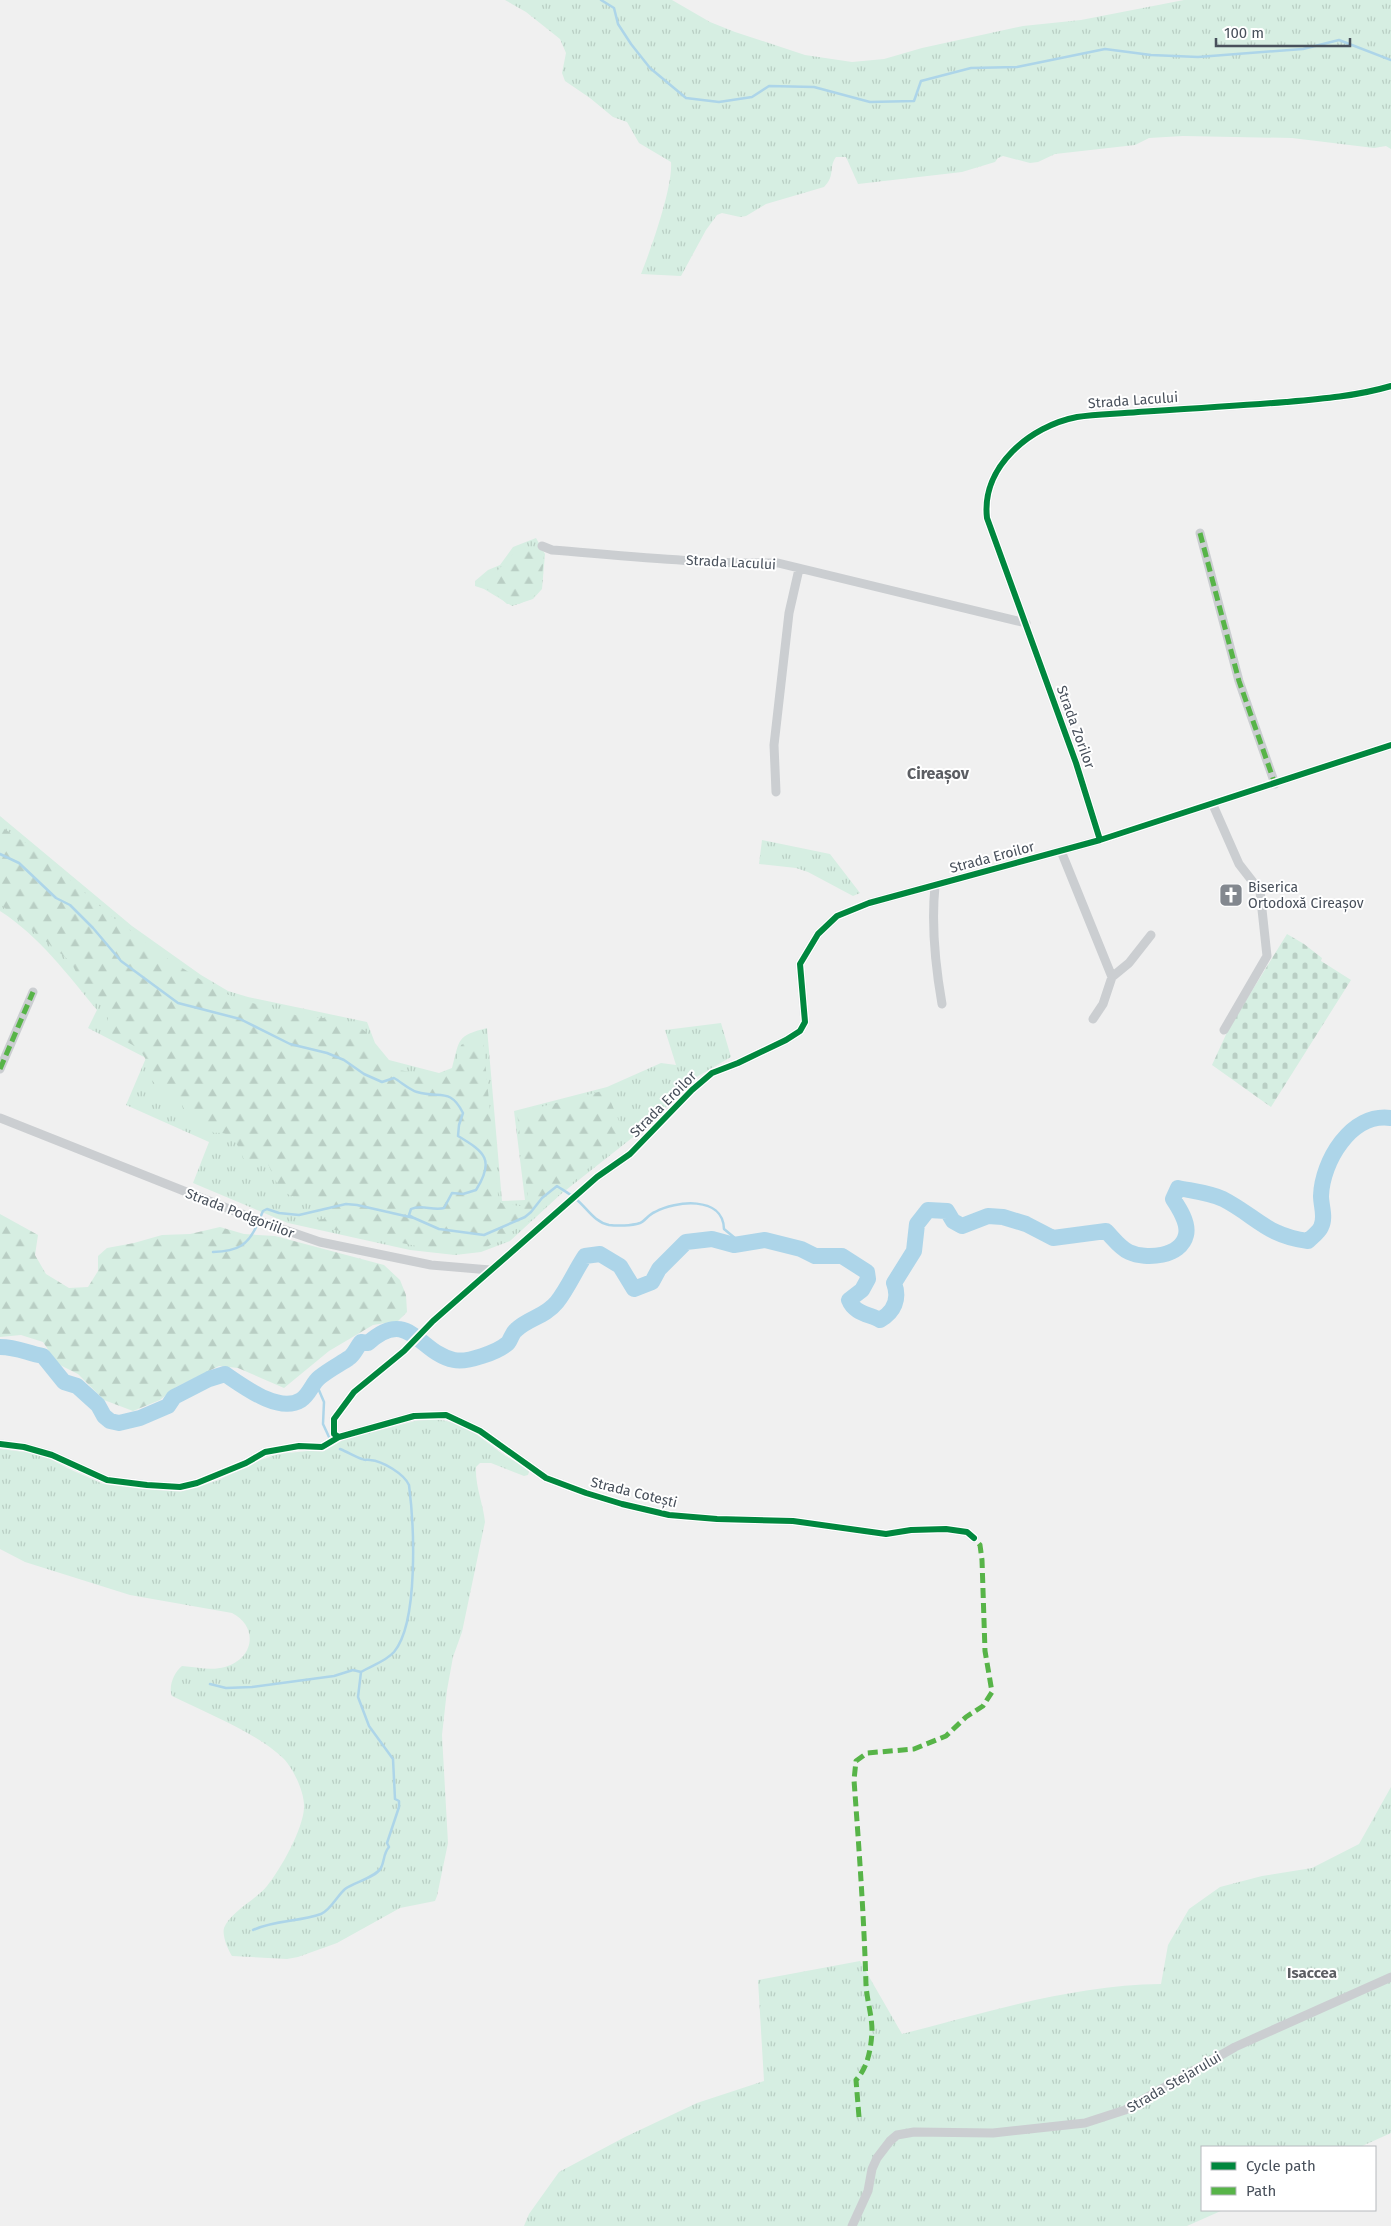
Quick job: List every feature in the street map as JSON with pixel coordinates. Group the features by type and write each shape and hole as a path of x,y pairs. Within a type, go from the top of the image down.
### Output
{"street":[{"name":"Strada Lacului","path":"1026,623 987,518 985,504 990,486 1004,460 1017,445 1043,430 1076,417 1325,398 1375,391 1391,386"},
{"path":"1200,533 1239,681 1275,784"},
{"name":"Strada Lacului","path":"542,546 552,550 736,564 778,564 1026,623"},
{"path":"776,792 774,745 789,613 800,569"},
{"name":"Strada Zorilor","path":"1026,623 1076,763 1100,840"},
{"name":"Strada Eroilor","path":"339,1437 334,1434 334,1419 354,1392 409,1346 433,1320 578,1193 630,1154 692,1090 712,1073 786,1040 800,1031 805,1022 800,964 818,934 837,916 869,902 935,886 1100,840 1213,805 1391,745"},
{"path":"1213,805 1239,864 1260,891 1267,956 1224,1030"},
{"path":"1061,851 1112,978"},
{"path":"935,886 933,906 935,960 942,1004"},
{"path":"1093,1018 1103,1004 1112,978 1129,963 1151,935"},
{"path":"0,1070 32,992"},
{"name":"Strada Podgoriilor","path":"0,1118 262,1222 320,1242 432,1265 490,1270"},
{"name":"Strada Cotești","path":"339,1437 414,1416 446,1415 480,1431 546,1478 586,1493 669,1515 716,1519 793,1521 886,1534 910,1530 960,1530 974,1538"},
{"path":"0,1444 24,1447 52,1455 107,1480 147,1486 180,1487 197,1483 246,1463 265,1452 299,1446 322,1447 339,1437"},
{"name":"Strada Stejarului","path":"852,2226 868,2191 872,2169 877,2158 890,2141 898,2135 914,2132 992,2133 1084,2123 1126,2110 1234,2047 1391,1977"}],"green space":[{"path":"505,0 672,0 710,22 735,32 805,55 852,62 884,59 922,48 1023,26 1081,20 1184,0 1391,0 1391,149 1386,146 1374,148 1292,138 1183,136 1149,138 1135,145 1055,154 1038,162 1030,163 1003,156 995,162 962,172 858,184 846,157 836,157 832,165 830,179 824,187 766,204 746,216 740,217 722,213 717,215 706,230 681,276 641,274 665,202 669,187 671,162 639,143 627,122 613,117 565,81 562,73 566,53 560,39 526,12"},
{"path":"536,538 545,554 542,589 533,599 512,606 484,589 475,586 475,581 488,570 500,565 513,547"},
{"path":"530,548 542,550 544,555 541,588 534,596 519,604 507,604 496,594 483,587 481,584 483,577 497,571 514,553"},
{"path":"0,816 132,926 201,975 228,991 248,997 367,1022 375,1043 389,1060 439,1073 452,1068 458,1045 464,1037 487,1028 502,1201 525,1200 514,1111 607,1087 661,1063 676,1065 665,1030 721,1023 731,1057 693,1079 678,1096 637,1134 561,1194 510,1241 481,1252 455,1255 410,1250 288,1223 193,1183 209,1142 126,1105 146,1058 88,1028 97,1010 40,944 28,932 0,911"},
{"path":"0,826 35,849 110,915 165,957 220,992 303,1017 326,1018 358,1026 366,1032 373,1047 391,1066 398,1070 439,1076 449,1075 455,1070 461,1045 478,1037 483,1039 498,1195 501,1203 519,1206 525,1204 528,1198 517,1113 602,1091 607,1093 625,1135 531,1220 487,1247 432,1249 315,1226 306,1221 323,1219 330,1216 325,1208 319,1208 308,1200 283,1191 277,1184 267,1162 258,1160 246,1163 232,1138 222,1133 214,1133 190,1116 183,1108 181,1102 167,1097 149,1077 143,1054 111,1033 108,1013 82,984 71,962 0,904"},
{"path":"762,840 830,854 860,893 853,896 808,872 796,868 759,864"},
{"path":"1287,934 1322,958 1321,961 1351,980 1271,1107 1212,1065 1229,1028"},
{"path":"0,1214 38,1235 35,1255 46,1274 69,1288 88,1287 98,1271 98,1256 107,1248 162,1235 190,1234 220,1227 244,1234 275,1236 384,1265 400,1280 406,1295 407,1312 398,1321 373,1325 329,1351 284,1388 238,1368 219,1366 176,1387 160,1400 133,1411 104,1400 78,1374 58,1364 43,1342 21,1335 0,1337"},
{"path":"423,1419 460,1425 478,1435 507,1457 522,1465 529,1472 528,1475 524,1476 491,1463 480,1463 476,1467 485,1522 462,1632 453,1657 447,1690 442,1735 448,1843 437,1896 435,1901 400,1908 337,1943 298,1957 287,1959 232,1956 227,1947 224,1928 238,1911 263,1891 279,1870 300,1827 304,1808 303,1796 298,1782 284,1759 246,1732 172,1696 171,1684 174,1676 182,1666 209,1669 225,1667 235,1663 247,1650 249,1634 246,1626 241,1619 232,1613 130,1595 25,1562 0,1549 0,1449 41,1454 103,1484 152,1489 201,1486 278,1454 327,1449 339,1441"},
{"path":"1391,1787 1391,2133 1362,2146 1201,2146 1201,2211 1221,2211 1187,2226 524,2226 529,2214 559,2172 625,2137 697,2103 764,2081 758,1980 860,1961 902,2034 1063,1994 1095,1989 1161,1984 1168,1945 1189,1909 1220,1887 1262,1876 1312,1868 1359,1844"}],"waterway":[{"path":"601,0 614,8 618,24 650,68 686,98 719,102 752,97 769,86 814,87 870,102 914,101 921,81 971,68 1017,67 1105,49 1151,55 1198,57 1303,49 1339,40 1391,60"},
{"path":"0,854 19,863 56,898 70,905 93,928 121,961 178,1003 240,1019 290,1044 327,1053 344,1060 364,1074 382,1082 394,1078 417,1092 444,1095 454,1100 463,1113 458,1136 481,1152 484,1158 486,1164 482,1180 476,1190 463,1194 452,1193 444,1208 419,1207 411,1209 409,1215 414,1218"},
{"path":"0,1347 17,1349 43,1356 64,1382 77,1386 98,1405 104,1416 110,1421 119,1423 140,1418 168,1406 174,1397 209,1379 225,1374 262,1397 282,1404 292,1403 304,1398 315,1382 327,1371 351,1357 361,1342 368,1343 382,1333 394,1329 404,1330 442,1356 454,1360 467,1360 490,1353 508,1343 513,1333 521,1326 552,1307 565,1291 585,1256 600,1254 620,1266 634,1289 652,1282 659,1269 686,1242 712,1239 734,1245 765,1240 801,1249 815,1256 842,1256 867,1272 868,1279 862,1290 849,1300 851,1304 862,1313 880,1320 889,1313 896,1300 894,1283 914,1251 917,1224 928,1210 947,1211 953,1221 962,1226 988,1216 1003,1217 1026,1224 1053,1238 1106,1231 1129,1252 1153,1256 1162,1255 1177,1248 1183,1242 1186,1235 1185,1221 1173,1199 1178,1188 1223,1199 1282,1235 1308,1241 1321,1227 1323,1183 1333,1155 1341,1142 1363,1123 1377,1118 1391,1118"},
{"path":"260,1218 263,1211 267,1209 279,1213 299,1215 346,1204 414,1218 439,1229 484,1235 525,1217 542,1198 557,1186 576,1199 595,1218 609,1225 640,1223 653,1213 674,1205 697,1204 707,1206 716,1210 722,1218 724,1229 741,1243"},
{"path":"213,1252 241,1246 250,1237 258,1223"},
{"path":"315,1381 324,1402 323,1424 329,1437"},
{"path":"253,1930 269,1924 321,1914 327,1910 345,1889 378,1871 389,1847 387,1843 399,1807 399,1801 395,1799 393,1759 369,1726 358,1697 361,1672 383,1661 394,1652 402,1638 408,1619 413,1572 409,1485 403,1477 387,1465 363,1460 340,1449"},
{"path":"210,1684 226,1688 252,1687 334,1676 353,1670 361,1672"}],"marked path":[{"path":"1200,533 1239,681 1275,784"},
{"path":"0,1069 33,992"},
{"path":"859,2117 856,2080 868,2057 872,2031 866,1985 863,1908 854,1780 856,1761 867,1753 914,1749 946,1736 966,1717 983,1706 992,1692 985,1651 982,1560 980,1545 974,1538"}],"cycle path":[{"path":"1100,840 1076,763 987,518 987,499 992,482 1000,466 1026,439 1042,429 1077,417 1312,400 1352,395 1391,386"},
{"path":"339,1437 334,1434 334,1419 354,1392 404,1351 433,1321 597,1177 630,1154 692,1090 712,1073 738,1063 786,1040 800,1031 805,1022 800,964 818,934 837,916 869,903 1100,840 1391,745"},
{"path":"0,1444 24,1447 52,1455 107,1480 180,1487 197,1483 246,1463 265,1452 299,1446 322,1447 339,1437 414,1416 446,1415 480,1431 546,1478 622,1504 669,1515 717,1519 793,1521 886,1534 911,1530 946,1529 967,1532 974,1538"}],"place":[{"name":"Biserica Ortodoxă Cireașov","path":"1231,895"}],"district":[{"name":"Cireașov","path":"938,773"},
{"name":"Isaccea","path":"1312,1973"}]}
